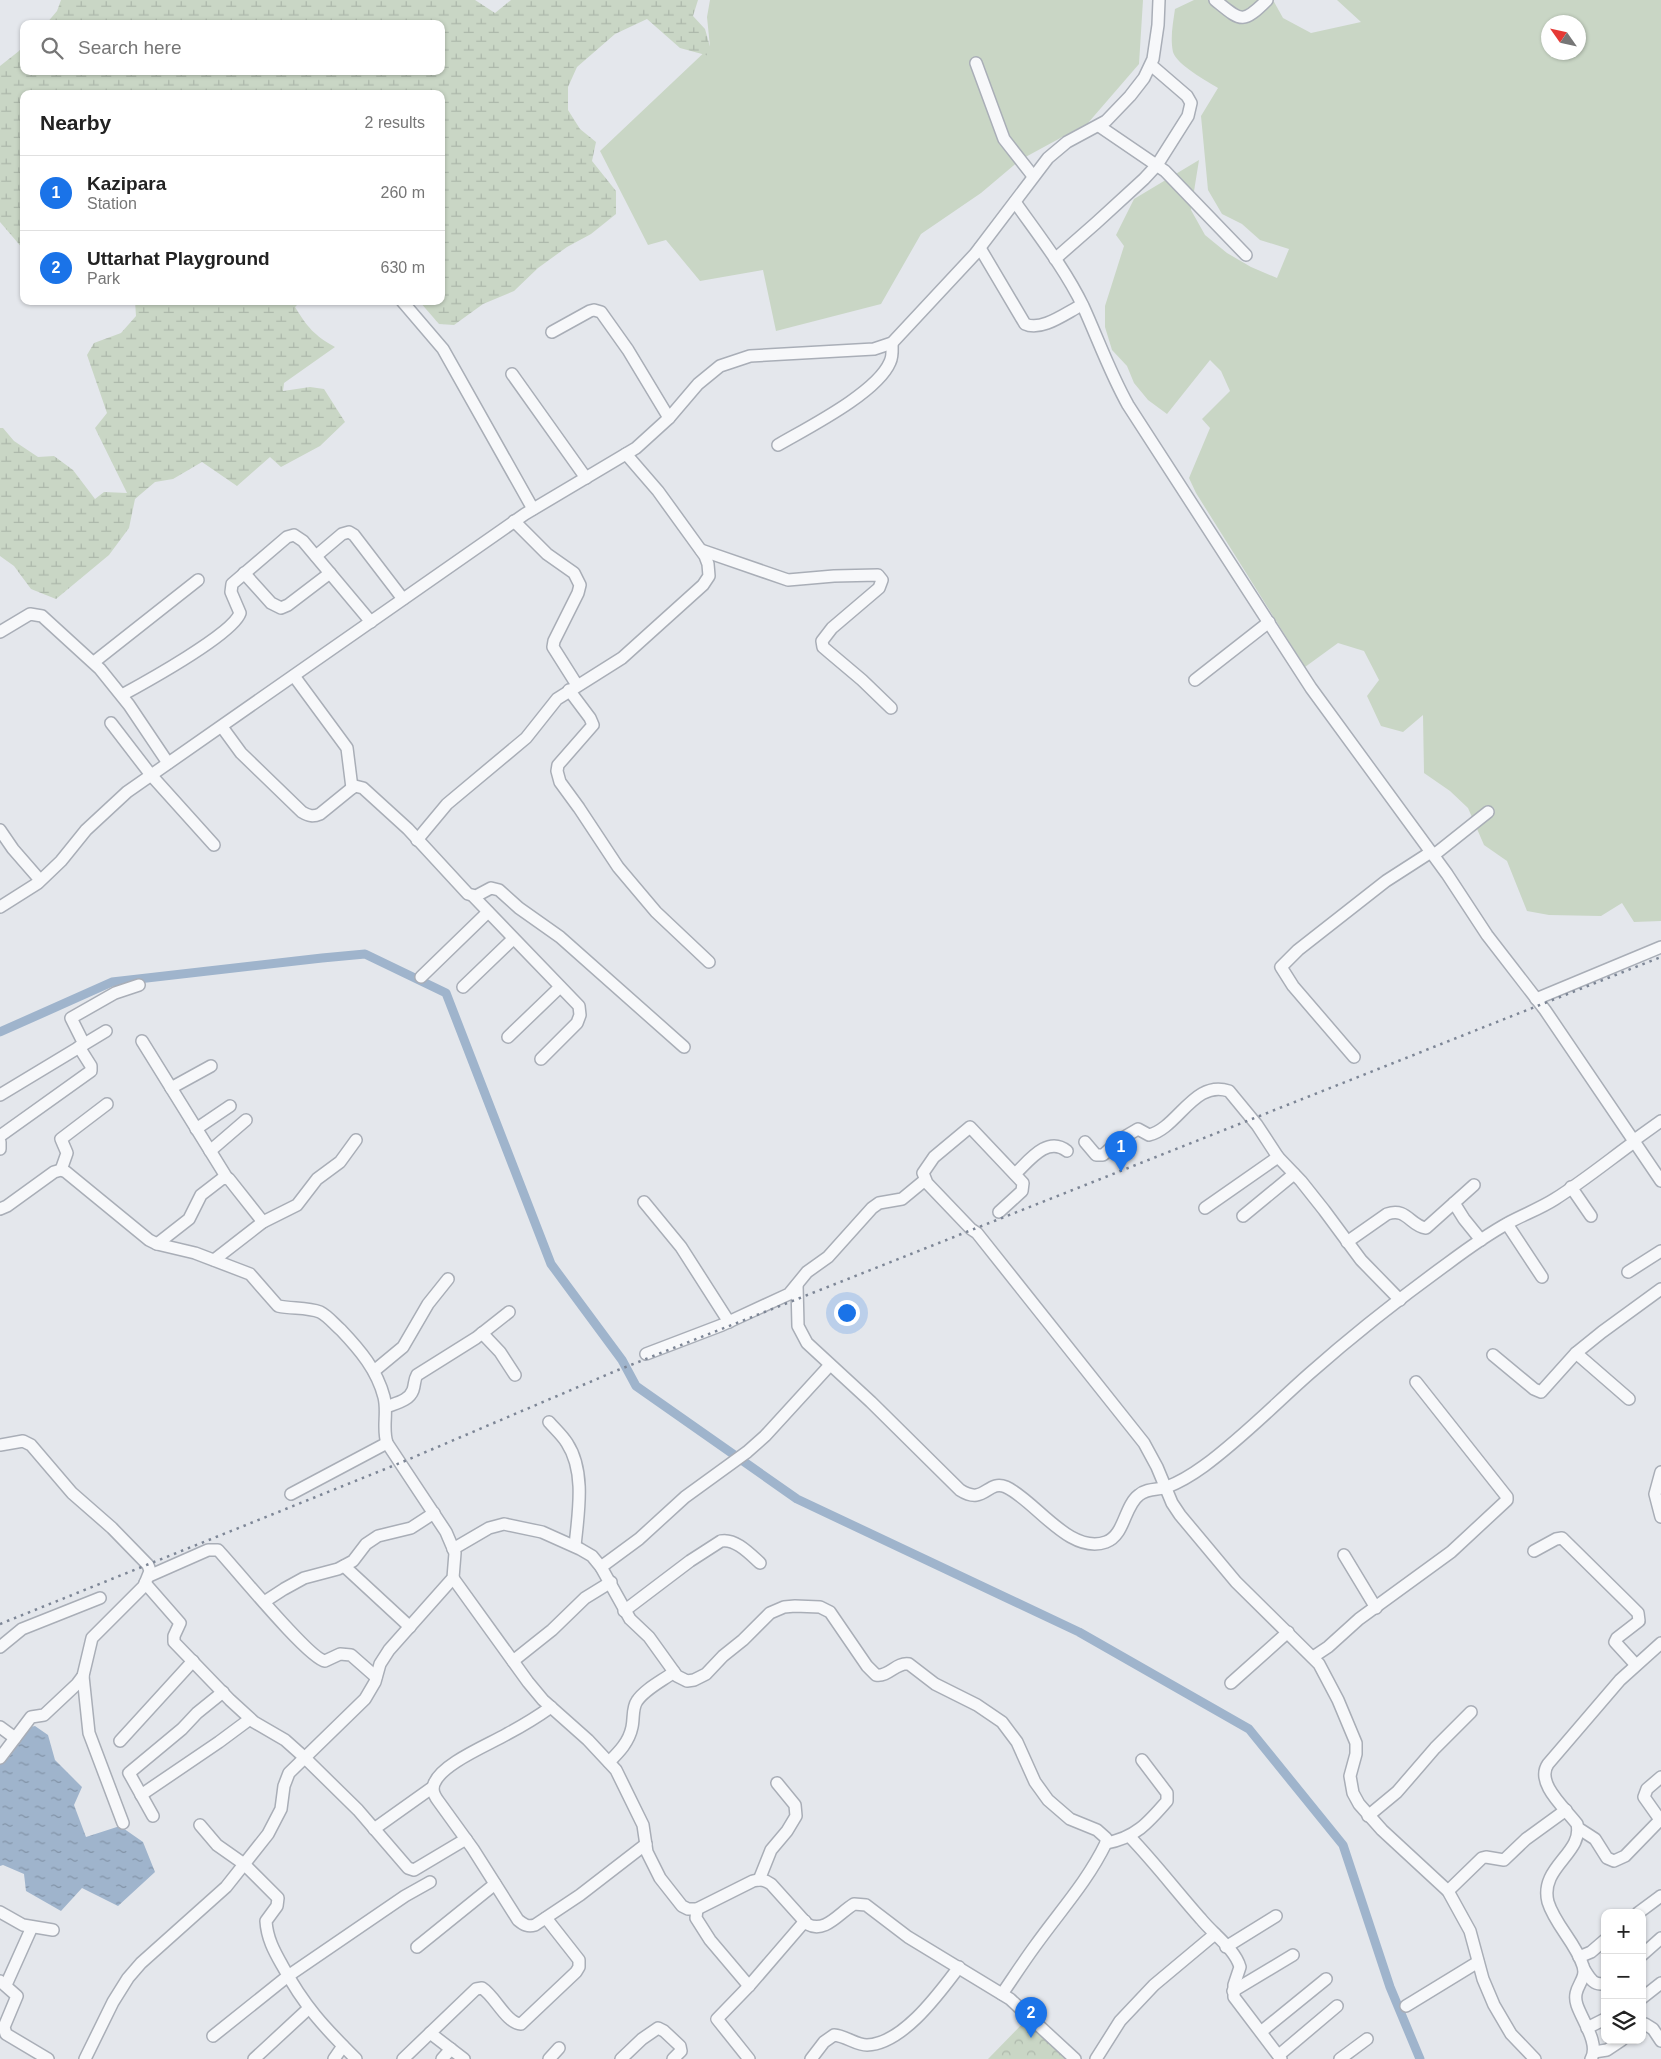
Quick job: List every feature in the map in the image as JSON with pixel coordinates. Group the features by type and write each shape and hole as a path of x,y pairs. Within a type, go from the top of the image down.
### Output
{"street":[{"path":"0,908 40,880 61,861 86,830 127,792 514,521 626,454 647,439 709,374 720,366 750,356 874,349 892,343 980,248 1048,158 1062,146 1099,126 1115,113 1144,78 1151,65 1155,49 1159,5 1150,0"},
{"path":"1215,0 1240,18 1252,15 1267,0"},
{"path":"976,63 1004,138 1033,176"},
{"path":"1055,259 1119,203 1157,165 1188,116 1191,103 1182,89 1151,65"},
{"path":"1099,126 1157,165 1179,183 1246,255"},
{"path":"1015,202 1055,259 1082,305 1118,388 1332,718 1432,854 1487,935 1536,999 1661,1181"},
{"path":"980,248 1025,324 1030,326 1043,324 1082,305"},
{"path":"405,305 443,349 533,509"},
{"path":"552,332 590,311 600,312 628,350 669,418"},
{"path":"778,445 865,390 890,364 892,343"},
{"path":"512,374 586,478"},
{"path":"417,840 447,804 526,738 557,699 622,658 703,586 709,576 705,556 701,550 658,491 626,454"},
{"path":"514,521 547,554 574,573 580,585 553,647 593,725 558,765 557,771 560,782 618,867 656,912 709,962"},
{"path":"316,556 342,534 349,532 404,599"},
{"path":"122,696 197,650 236,621 240,613 230,587 244,572 287,537 294,535 299,538 371,622"},
{"path":"701,550 784,580 878,575 882,580 879,588 832,628 822,641 823,647 830,654 862,680 891,708"},
{"path":"244,572 271,603 280,608 288,605 330,573"},
{"path":"94,662 198,580"},
{"path":"0,632 25,617 36,614 42,616 94,662 147,729 168,763"},
{"path":"1195,680 1269,622"},
{"path":"294,676 347,748 352,788"},
{"path":"111,723 151,775 214,845"},
{"path":"222,727 246,758 302,812 308,815 320,814 352,788 359,786 363,788 398,820 468,894 473,896 580,1006 580,1015 577,1023 541,1060"},
{"path":"1354,1057 1293,986 1281,967 1298,950 1386,881 1432,854 1488,812"},
{"path":"0,830 13,849 40,880"},
{"path":"473,896 491,888 499,890 519,908 567,943 684,1047"},
{"path":"421,977 488,912"},
{"path":"463,987 514,938"},
{"path":"1536,999 1661,946"},
{"path":"0,1136 91,1071 91,1066 71,1018 115,993 139,985"},
{"path":"508,1037 560,987"},
{"path":"0,1095 106,1031"},
{"path":"142,1041 227,1178 263,1222"},
{"path":"170,1088 211,1066"},
{"path":"1085,1142 1096,1156 1102,1155 1121,1139 1138,1129 1149,1135 1159,1131 1203,1093 1225,1090 1245,1110 1278,1157 1294,1174 1361,1260 1400,1300"},
{"path":"0,1208 7,1206 45,1178 61,1170 67,1153 61,1139 107,1104"},
{"path":"196,1129 230,1106"},
{"path":"210,1151 246,1120"},
{"path":"797,1285 798,1326 801,1336 806,1343 960,1490 967,1495 975,1496 997,1485 1008,1488 1051,1523 1075,1538 1097,1543 1112,1538 1139,1495 1166,1487 1204,1465 1324,1361 1447,1264 1507,1224 1552,1201 1661,1121"},
{"path":"999,1212 1023,1188 1023,1183 970,1127 934,1157 923,1173 924,1180 971,1230 978,1233 1105,1395 1134,1429 1152,1457 1172,1503 1180,1516 1236,1582 1313,1657 1328,1680 1356,1743 1356,1754 1350,1783 1359,1804 1368,1816 1448,1891 1470,1931 1487,1991 1507,2028 1517,2042 1535,2059"},
{"path":"214,1260 263,1222 297,1205 317,1179 340,1162 356,1140"},
{"path":"0,1142 0,1149"},
{"path":"1015,1174 1036,1154 1047,1147 1058,1146 1066,1151"},
{"path":"1204,1208 1278,1157"},
{"path":"61,1170 82,1184 139,1233 158,1244 195,1253 250,1274 278,1306 312,1310 326,1316 361,1351 374,1371 386,1407 384,1433 387,1444 446,1532 453,1549 455,1566 452,1578 382,1660 365,1699 304,1756 289,1773 276,1821 244,1864 211,1901 141,1963 128,1978 113,2002 84,2059"},
{"path":"1243,1216 1294,1174"},
{"path":"158,1244 189,1219 201,1195 223,1178 227,1178"},
{"path":"646,1354 729,1322 789,1294 807,1272 828,1257 872,1208 879,1203 902,1199 924,1180"},
{"path":"1347,1242 1387,1214 1394,1212 1403,1214 1422,1228 1426,1228 1474,1185"},
{"path":"1572,1187 1591,1216"},
{"path":"644,1202 686,1254 729,1322"},
{"path":"1454,1203 1464,1219 1482,1240"},
{"path":"1507,1224 1542,1277"},
{"path":"1628,1272 1661,1251"},
{"path":"374,1371 403,1347 428,1304 448,1279"},
{"path":"1493,1355 1539,1392 1576,1353 1661,1289"},
{"path":"386,1407 409,1396 417,1374 482,1333 509,1312"},
{"path":"482,1333 500,1352 515,1375"},
{"path":"1576,1353 1629,1399"},
{"path":"601,1567 639,1539 670,1509 747,1452 765,1436 830,1365"},
{"path":"1313,1657 1328,1647 1359,1619 1451,1552 1508,1498 1416,1382"},
{"path":"549,1422 567,1443 578,1472 579,1496 576,1546"},
{"path":"0,1445 23,1441 31,1445 72,1493 117,1532 148,1565 147,1580 179,1621 180,1626 174,1639 193,1661 250,1719 284,1740 304,1756 374,1829 408,1868 414,1870 466,1839"},
{"path":"291,1494 387,1444"},
{"path":"1661,1472 1655,1494 1661,1517"},
{"path":"264,1602 304,1578 344,1566 354,1561 370,1541 378,1536 417,1526 434,1513"},
{"path":"453,1549 488,1528 504,1524 542,1532 576,1546 592,1556 611,1582 630,1619 649,1637 674,1672 687,1681 701,1678 743,1640 763,1618 776,1610 804,1606 826,1609 835,1617 867,1666 876,1675 886,1674 901,1664 909,1664 935,1684 977,1706 1002,1722 1017,1742 1035,1782 1048,1800 1070,1819 1103,1834 1106,1838 1106,1843 1081,1886 1002,1994"},
{"path":"1534,1551 1556,1539 1562,1538 1608,1580 1638,1613 1639,1621 1617,1638 1615,1642 1636,1665"},
{"path":"624,1610 690,1561 721,1541 725,1540 736,1544 760,1563"},
{"path":"123,1823 89,1733 83,1676 92,1638 147,1580 214,1549 218,1550 315,1657 325,1661 340,1654 351,1655 376,1677"},
{"path":"1344,1555 1376,1608"},
{"path":"344,1566 410,1627"},
{"path":"452,1578 528,1682 616,1770 643,1825 652,1864 676,1900 688,1909 697,1909 753,1880 765,1880 771,1884 805,1922 814,1928 821,1928 849,1907 859,1903 874,1910 908,1937 1002,1994 1027,2013 1075,2059"},
{"path":"512,1661 552,1630 581,1601 611,1582"},
{"path":"0,1647 22,1628 100,1598"},
{"path":"1231,1682 1288,1632"},
{"path":"1661,1643 1620,1680 1545,1768 1543,1776 1578,1828 1595,1840 1607,1858 1614,1861 1625,1856 1661,1820 1644,1798 1645,1792 1661,1777"},
{"path":"120,1741 193,1661"},
{"path":"609,1762 628,1740 631,1732 634,1707 638,1699 674,1672"},
{"path":"0,1758 33,1715 44,1715 83,1676"},
{"path":"153,1816 129,1773 223,1692"},
{"path":"551,1707 508,1734 451,1765 436,1779 433,1787 434,1794 439,1802 466,1839 518,1920 530,1926 546,1918 580,1895 646,1844"},
{"path":"1368,1816 1402,1787 1471,1712"},
{"path":"141,1794 250,1719"},
{"path":"0,1727 15,1738"},
{"path":"1106,1843 1130,1837 1166,1801 1168,1796 1142,1760"},
{"path":"759,1880 771,1850 788,1831 796,1816 795,1805 777,1783"},
{"path":"374,1829 433,1787"},
{"path":"1448,1891 1478,1860 1486,1857 1504,1860 1526,1839 1566,1810"},
{"path":"200,1824 217,1845 244,1864 278,1898 277,1906 266,1922 270,1941 308,2009 356,2059"},
{"path":"1578,1828 1574,1843 1551,1875 1547,1898 1554,1914 1579,1956 1584,1969 1595,1983 1601,1985"},
{"path":"1130,1837 1153,1861 1238,1962 1240,1968 1233,1991 1234,1997 1262,2031 1280,2057 1337,2006"},
{"path":"213,2036 288,1976 430,1882"},
{"path":"417,1947 495,1884"},
{"path":"1643,1909 1661,1896"},
{"path":"697,1909 696,1918 710,1940 749,1986"},
{"path":"0,1912 18,1923 53,1930"},
{"path":"1226,1946 1276,1916"},
{"path":"403,2059 476,1990 482,1988 488,1991 516,2024 521,2024 567,1981 580,1967 580,1960 546,1918"},
{"path":"749,2059 717,2019 749,1986 805,1922"},
{"path":"32,1927 3,1983 17,1996 4,2027 6,2034 48,2059"},
{"path":"1096,2059 1120,2021 1154,1985 1215,1934"},
{"path":"1643,1954 1661,1938"},
{"path":"1579,1956 1591,1952 1601,1943"},
{"path":"1233,1991 1292,1955"},
{"path":"1406,2006 1478,1962"},
{"path":"810,2059 824,2042 834,2035 865,2045 882,2042 893,2036 923,2012 959,1967"},
{"path":"1584,1969 1575,1996 1587,2028 1593,2055 1607,2050 1616,2044"},
{"path":"1262,2031 1326,1979"},
{"path":"1646,1995 1661,1983"},
{"path":"254,2059 308,2009"},
{"path":"1587,2028 1601,2020"},
{"path":"1646,2026 1649,2026 1661,2041"},
{"path":"621,2059 642,2039 658,2028 680,2046 681,2051 673,2059"},
{"path":"430,2033 464,2059"},
{"path":"1340,2059 1367,2039"},
{"path":"334,2059 343,2046"},
{"path":"548,2059 559,2048"},
{"path":"442,2059 452,2049"}],"green space":[{"path":"61,0 475,0 495,13 511,0 698,0 693,16 705,29 713,57 680,48 647,19 615,34 577,67 568,87 568,110 580,129 596,142 592,161 616,191 616,214 591,234 567,247 538,268 514,291 483,304 454,325 439,324 422,305 445,305 445,90 20,90 20,245 0,222 0,66 20,50 20,75 445,75 445,20 49,20 57,11"},
{"path":"710,0 1143,0 1139,64 1088,123 1020,160 981,193 921,234 881,304 776,331 763,270 700,281 666,240 648,245 600,151 710,47 707,17"},
{"path":"1194,0 1273,0 1283,18 1311,33 1361,22 1337,0 1661,0 1661,921 1634,922 1622,903 1601,916 1549,915 1527,911 1507,861 1484,845 1468,808 1450,791 1424,773 1423,715 1403,732 1381,726 1367,696 1379,680 1364,651 1338,643 1305,667 1196,493 1189,478 1210,428 1202,419 1230,391 1221,371 1210,360 1167,414 1148,400 1134,383 1127,366 1112,350 1105,327 1105,306 1124,246 1116,235 1134,199 1199,160 1191,210 1205,235 1227,253 1251,267 1277,278 1289,249 1260,240 1242,224 1222,214 1208,190 1201,116 1218,88 1193,72 1176,57 1173,52 1172,30 1175,9"},
{"path":"135,305 297,305 295,307 312,330 335,347 284,383 283,391 310,387 324,389 345,422 320,446 281,467 270,457 237,486 202,462 173,479 155,482 135,499 129,528 109,555 56,599 31,589 14,566 0,556 0,428 3,428 14,441 38,457 54,456 73,470 95,499 104,492 127,493 95,428 107,413 87,355 94,343 121,333 136,316"},
{"path":"1028,2018 1081,2059 988,2059"}],"water":[{"path":"35,1726 48,1735 55,1760 82,1787 74,1805 86,1837 120,1826 143,1842 155,1872 118,1906 82,1888 61,1911 26,1891 24,1874 3,1865 0,1866 0,1756 21,1729"}],"waterway":[{"path":"0,1032 112,982 365,954 446,993 551,1264 622,1360 636,1386 797,1499 1079,1632 1249,1729 1343,1845 1390,1987 1420,2059"}],"railway":[{"path":"0,1624 400,1463 618,1370 1661,957"}],"place":[{"name":"Kazipara","path":"1121,1172"},
{"name":"Uttarhat Playground","path":"1031,2038"}]}
